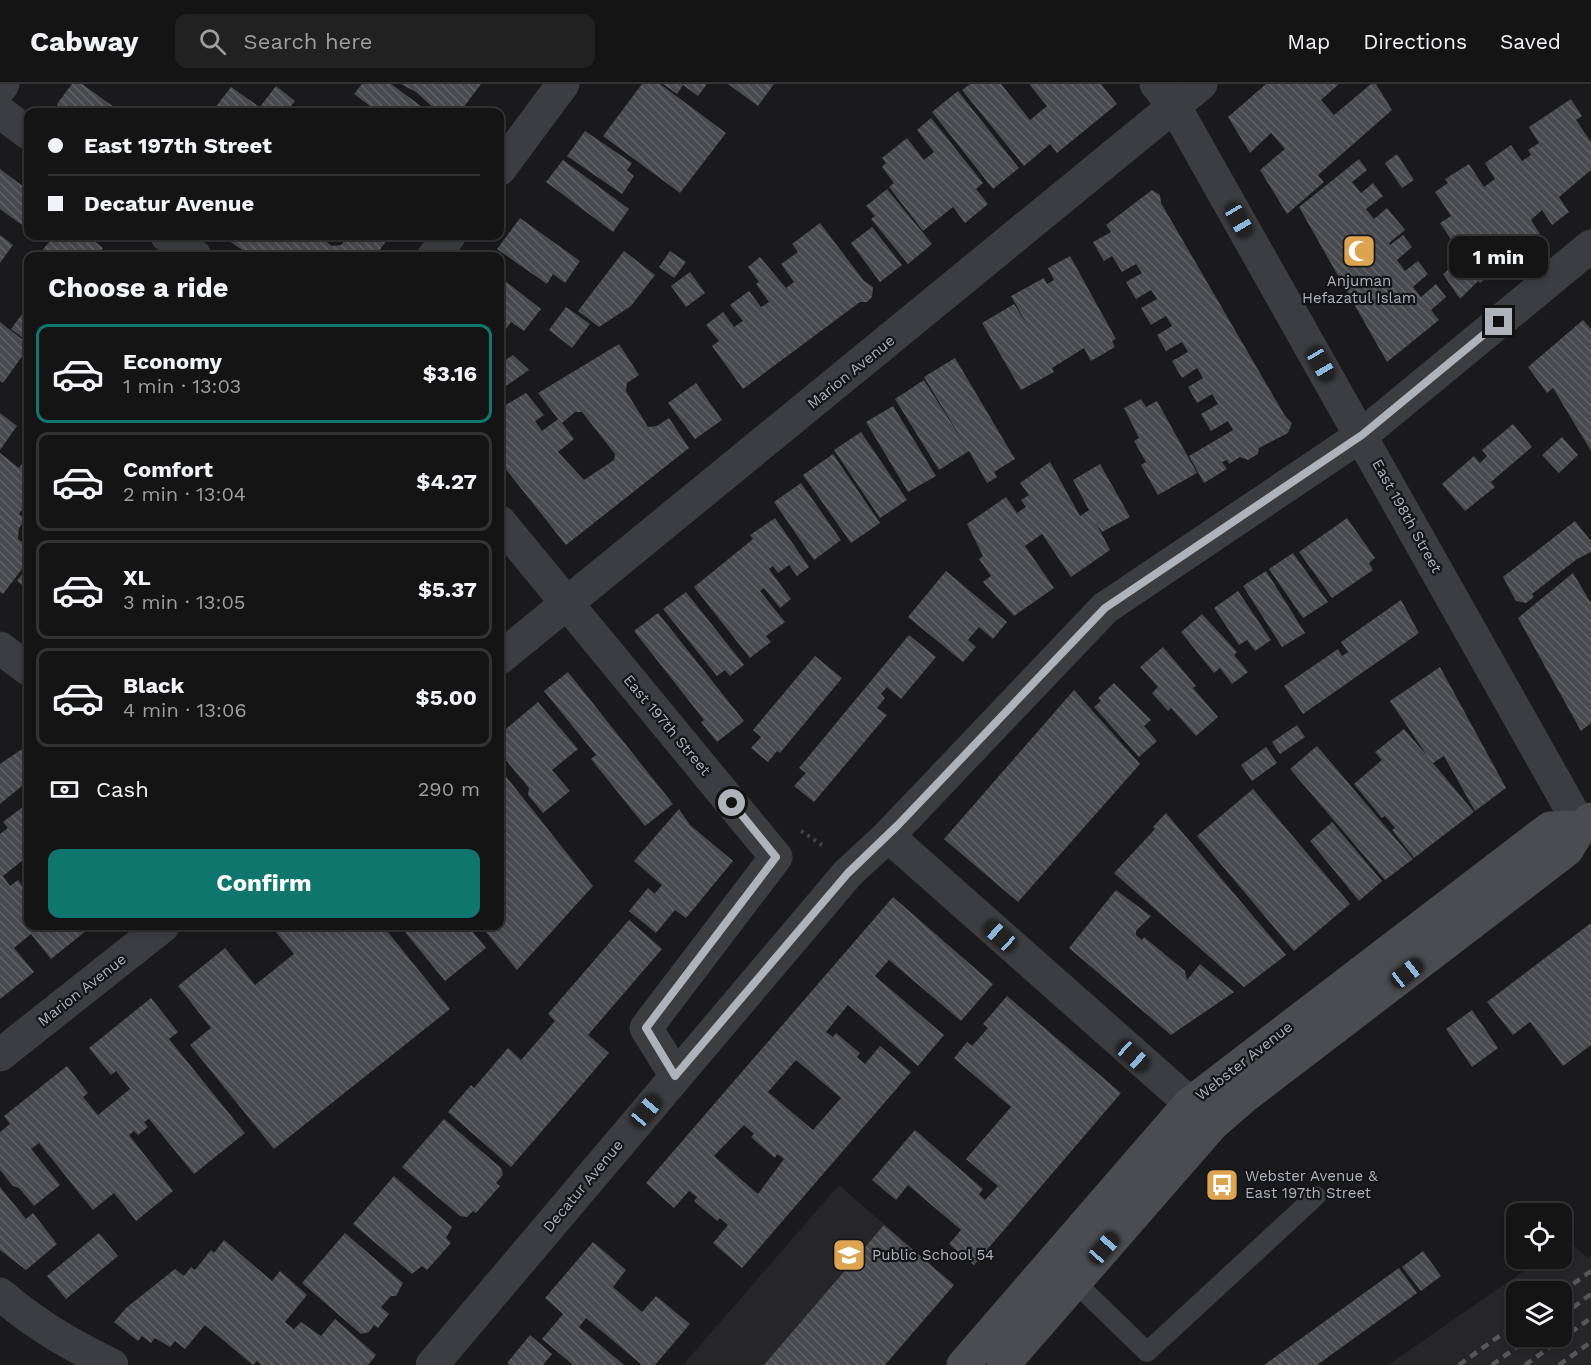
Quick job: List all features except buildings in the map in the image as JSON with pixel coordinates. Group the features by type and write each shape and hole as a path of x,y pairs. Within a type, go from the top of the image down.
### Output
{"main road":[{"name":"Webster Avenue","path":"963,1365 1188,1104 1550,828 1586,823"},
{"name":"Webster Avenue","path":"1003,1365 1213,1124 1243,1098 1567,850 1586,823"}],"street":[{"path":"0,88 3,84"},
{"path":"504,164 563,84"},
{"name":"Marion Avenue","path":"504,655 567,604 1166,96 1201,84"},
{"name":"East 198th Street","path":"1166,96 1586,823"},
{"path":"0,112 24,130"},
{"path":"172,240 189,252"},
{"name":"Decatur Avenue","path":"432,1365 848,873 888,836 1105,608 1362,435 1591,246"},
{"name":"East 197th Street","path":"504,527 776,857 646,1028 675,1076"},
{"path":"0,648 24,666"},
{"path":"888,836 1213,1124"},
{"name":"Marion Avenue","path":"0,1055 158,930"},
{"path":"0,1294 74,1357 112,1365"}],"lane":[{"path":"1075,1282 1147,1352 1316,1196"}],"shaded area":[{"name":"Public School 54","path":"839,1185 954,1285 885,1365 683,1365"},
{"path":"1572,1244 1588,1258 1591,1256 1591,1365 1388,1365 1506,1283 1506,1347 1572,1347 1572,1281 1509,1281 1527,1269 1572,1269"}],"railway":[{"path":"1572,1285 1591,1271"},
{"path":"1572,1308 1591,1294"},
{"path":"1525,1365 1591,1318"},
{"path":"1459,1365 1506,1331"},
{"path":"1559,1365 1591,1342"},
{"path":"1492,1365 1517,1347"}],"place":[{"name":"Anjuman Hefazatul Islam","path":"1359,251"},
{"name":"Webster Avenue & East 197th Street","path":"1222,1185"},
{"name":"Public School 54","path":"849,1255"}],"route":[{"path":"732,803 776,857 646,1028 675,1076 848,873 888,836 1105,608 1362,435 1499,322"}]}
